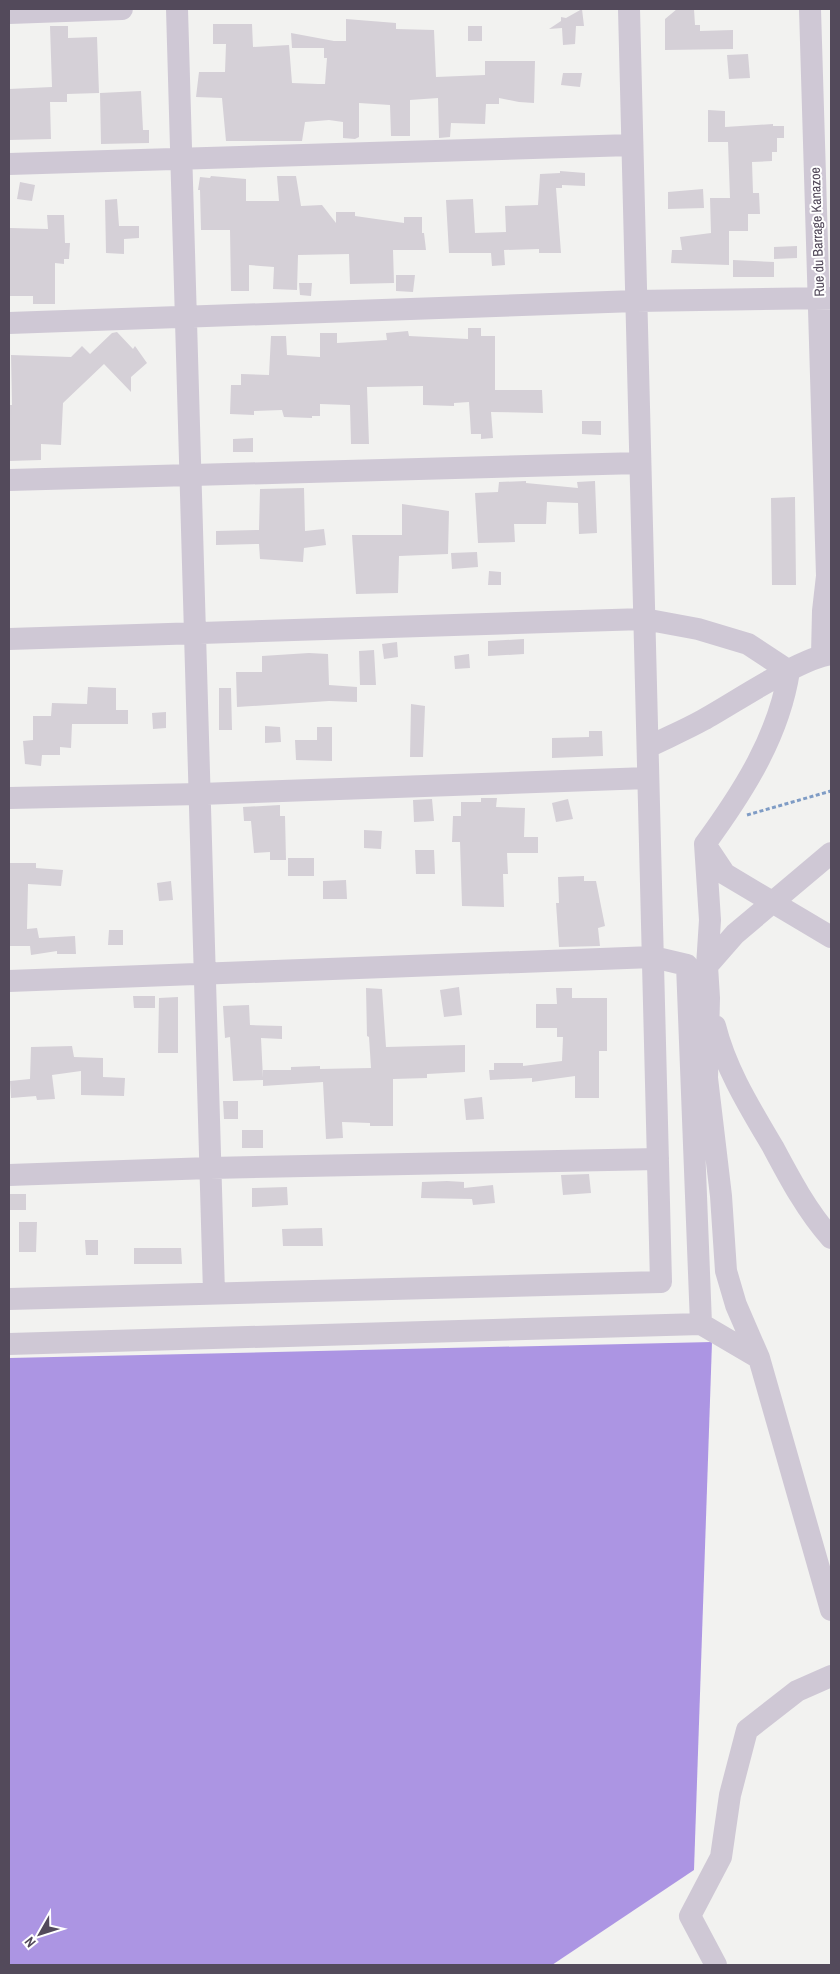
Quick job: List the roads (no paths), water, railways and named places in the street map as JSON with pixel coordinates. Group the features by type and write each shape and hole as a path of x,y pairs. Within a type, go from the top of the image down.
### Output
{"street":[{"path":"9,13 122,9"},
{"path":"177,9 214,1294"},
{"path":"9,1299 661,1282 629,9"},
{"name":"Rue du Barrage Kanazoe","path":"810,9 823,147 827,576 822,611 826,654"},
{"path":"9,164 632,145"},
{"path":"9,323 186,315 636,301 825,298"},
{"path":"9,480 640,463"},
{"path":"9,639 644,619 698,629 748,644 789,671"},
{"path":"648,747 700,722 789,671 826,654"},
{"path":"789,671 787,687 769,741 738,799 704,844 710,920 707,966 709,998 707,1078 721,1196 726,1271 736,1305 759,1358 831,1610"},
{"path":"9,798 200,794 648,778"},
{"path":"704,844 725,874 831,937"},
{"path":"707,966 735,934 831,853"},
{"path":"9,981 653,957 688,965 701,1324"},
{"path":"709,998 725,1060 803,1201 831,1238"},
{"path":"9,1175 210,1168 658,1159"},
{"path":"9,1344 701,1324 759,1358"},
{"path":"716,1965 690,1916 721,1857 730,1795 747,1730 797,1691 831,1676"}]}
